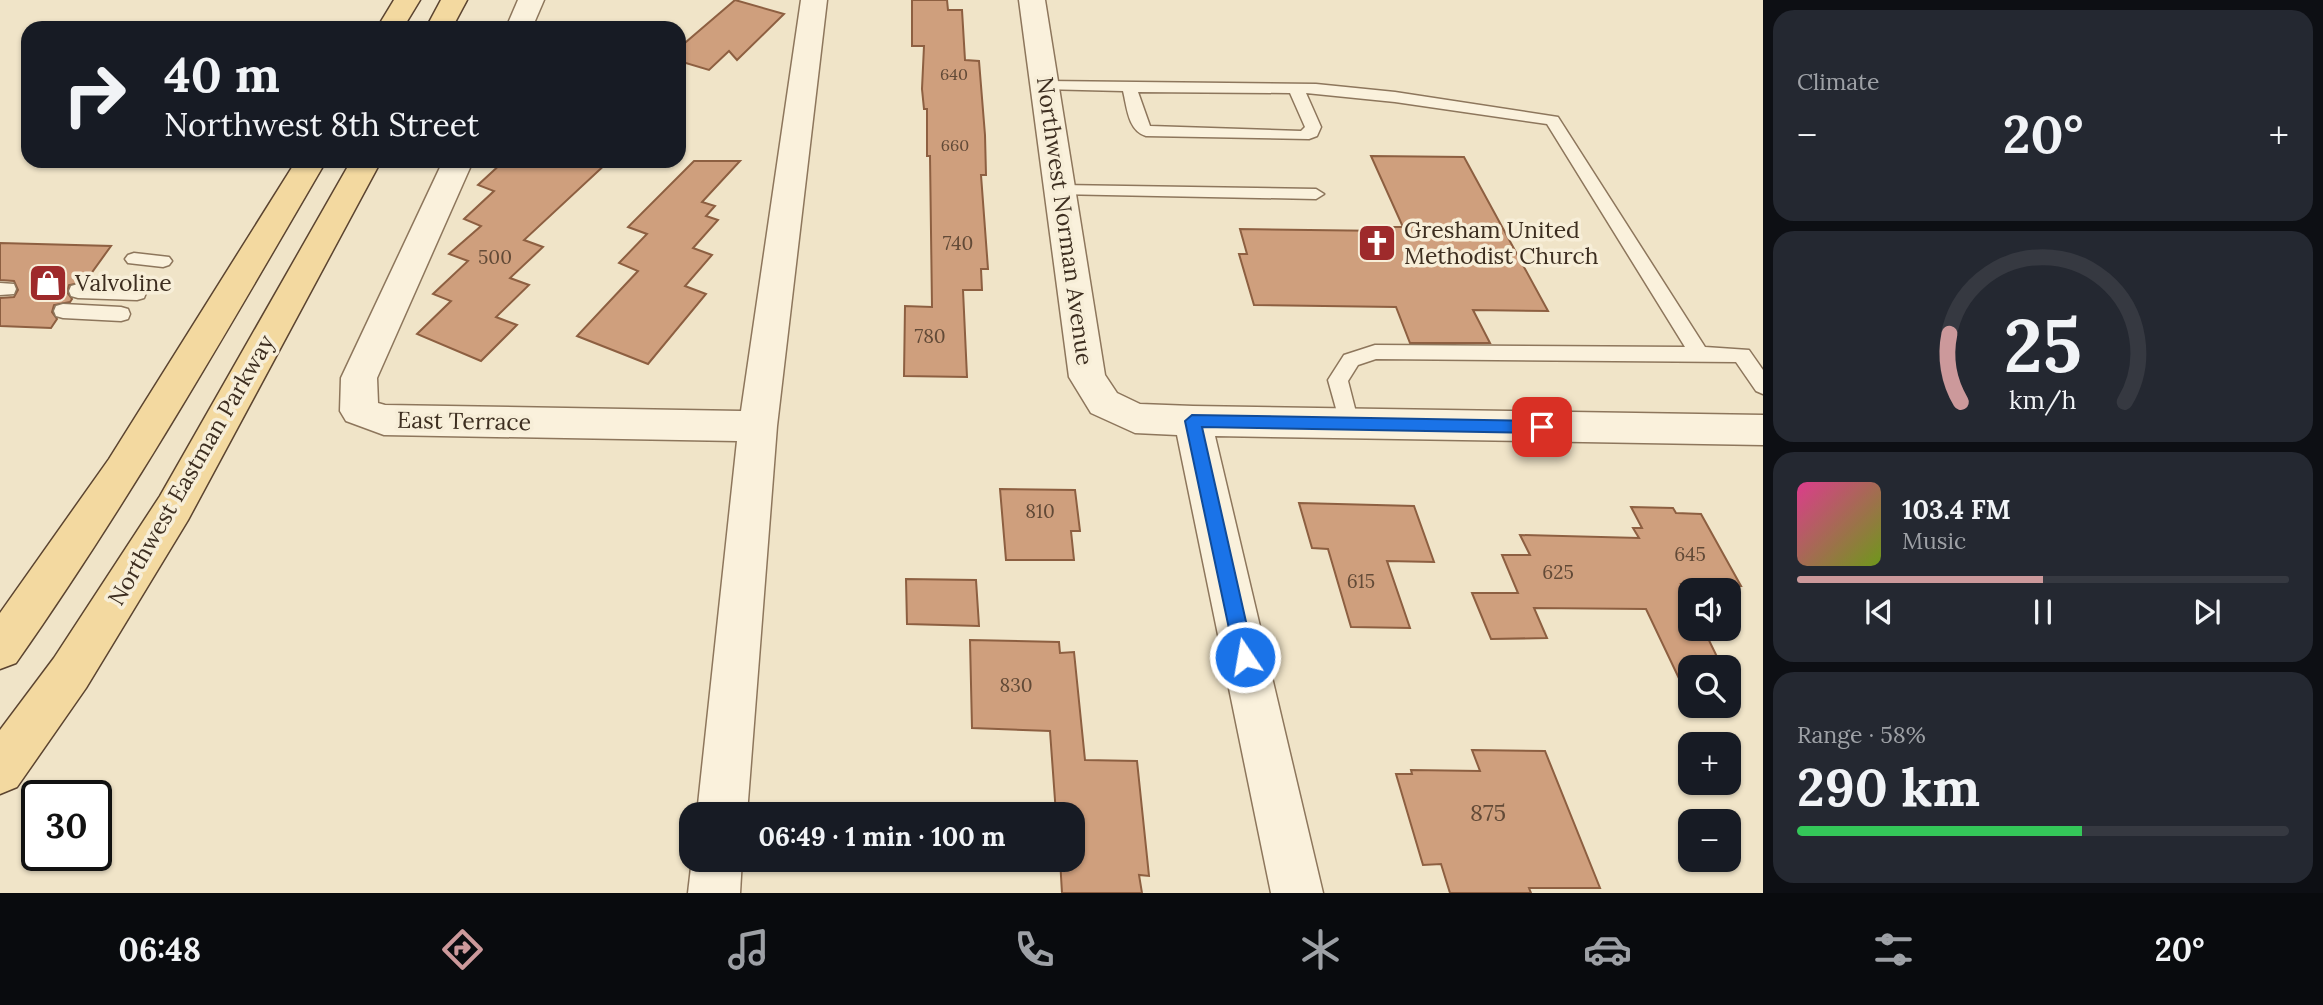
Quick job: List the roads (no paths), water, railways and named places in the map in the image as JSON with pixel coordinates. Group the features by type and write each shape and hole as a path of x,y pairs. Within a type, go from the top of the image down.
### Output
{"main road":[{"path":"394,21 407,0"},
{"path":"443,21 454,0"},
{"path":"0,649 125,470 307,168"},
{"name":"Northwest Eastman Parkway","path":"0,769 70,673 174,508 362,168"}],"street":[{"path":"522,21 531,0"},
{"path":"723,802 758,426 814,0"},
{"name":"Northwest Norman Avenue","path":"1032,0 1087,377 1104,403 1135,418 1192,421"},
{"name":"East Terrace","path":"455,168 359,378 359,411 384,420 758,426"},
{"path":"1297,893 1192,421 1763,430"},
{"path":"714,893 716,872"}],"lane":[{"path":"1046,86 1296,89 1395,97 1552,120 1700,355"},
{"path":"1129,87 1140,125 1146,131 1303,136 1311,133 1313,127 1296,89"},
{"path":"1061,190 1316,194"},
{"path":"134,259 163,261"},
{"path":"78,291 138,293"},
{"path":"63,311 121,314"},
{"path":"1349,424 1338,380 1351,360 1375,352 1742,355 1763,386"}],"place":[{"name":"Gresham United Methodist Church","path":"1377,243"},
{"name":"Valvoline","path":"48,283"}]}
